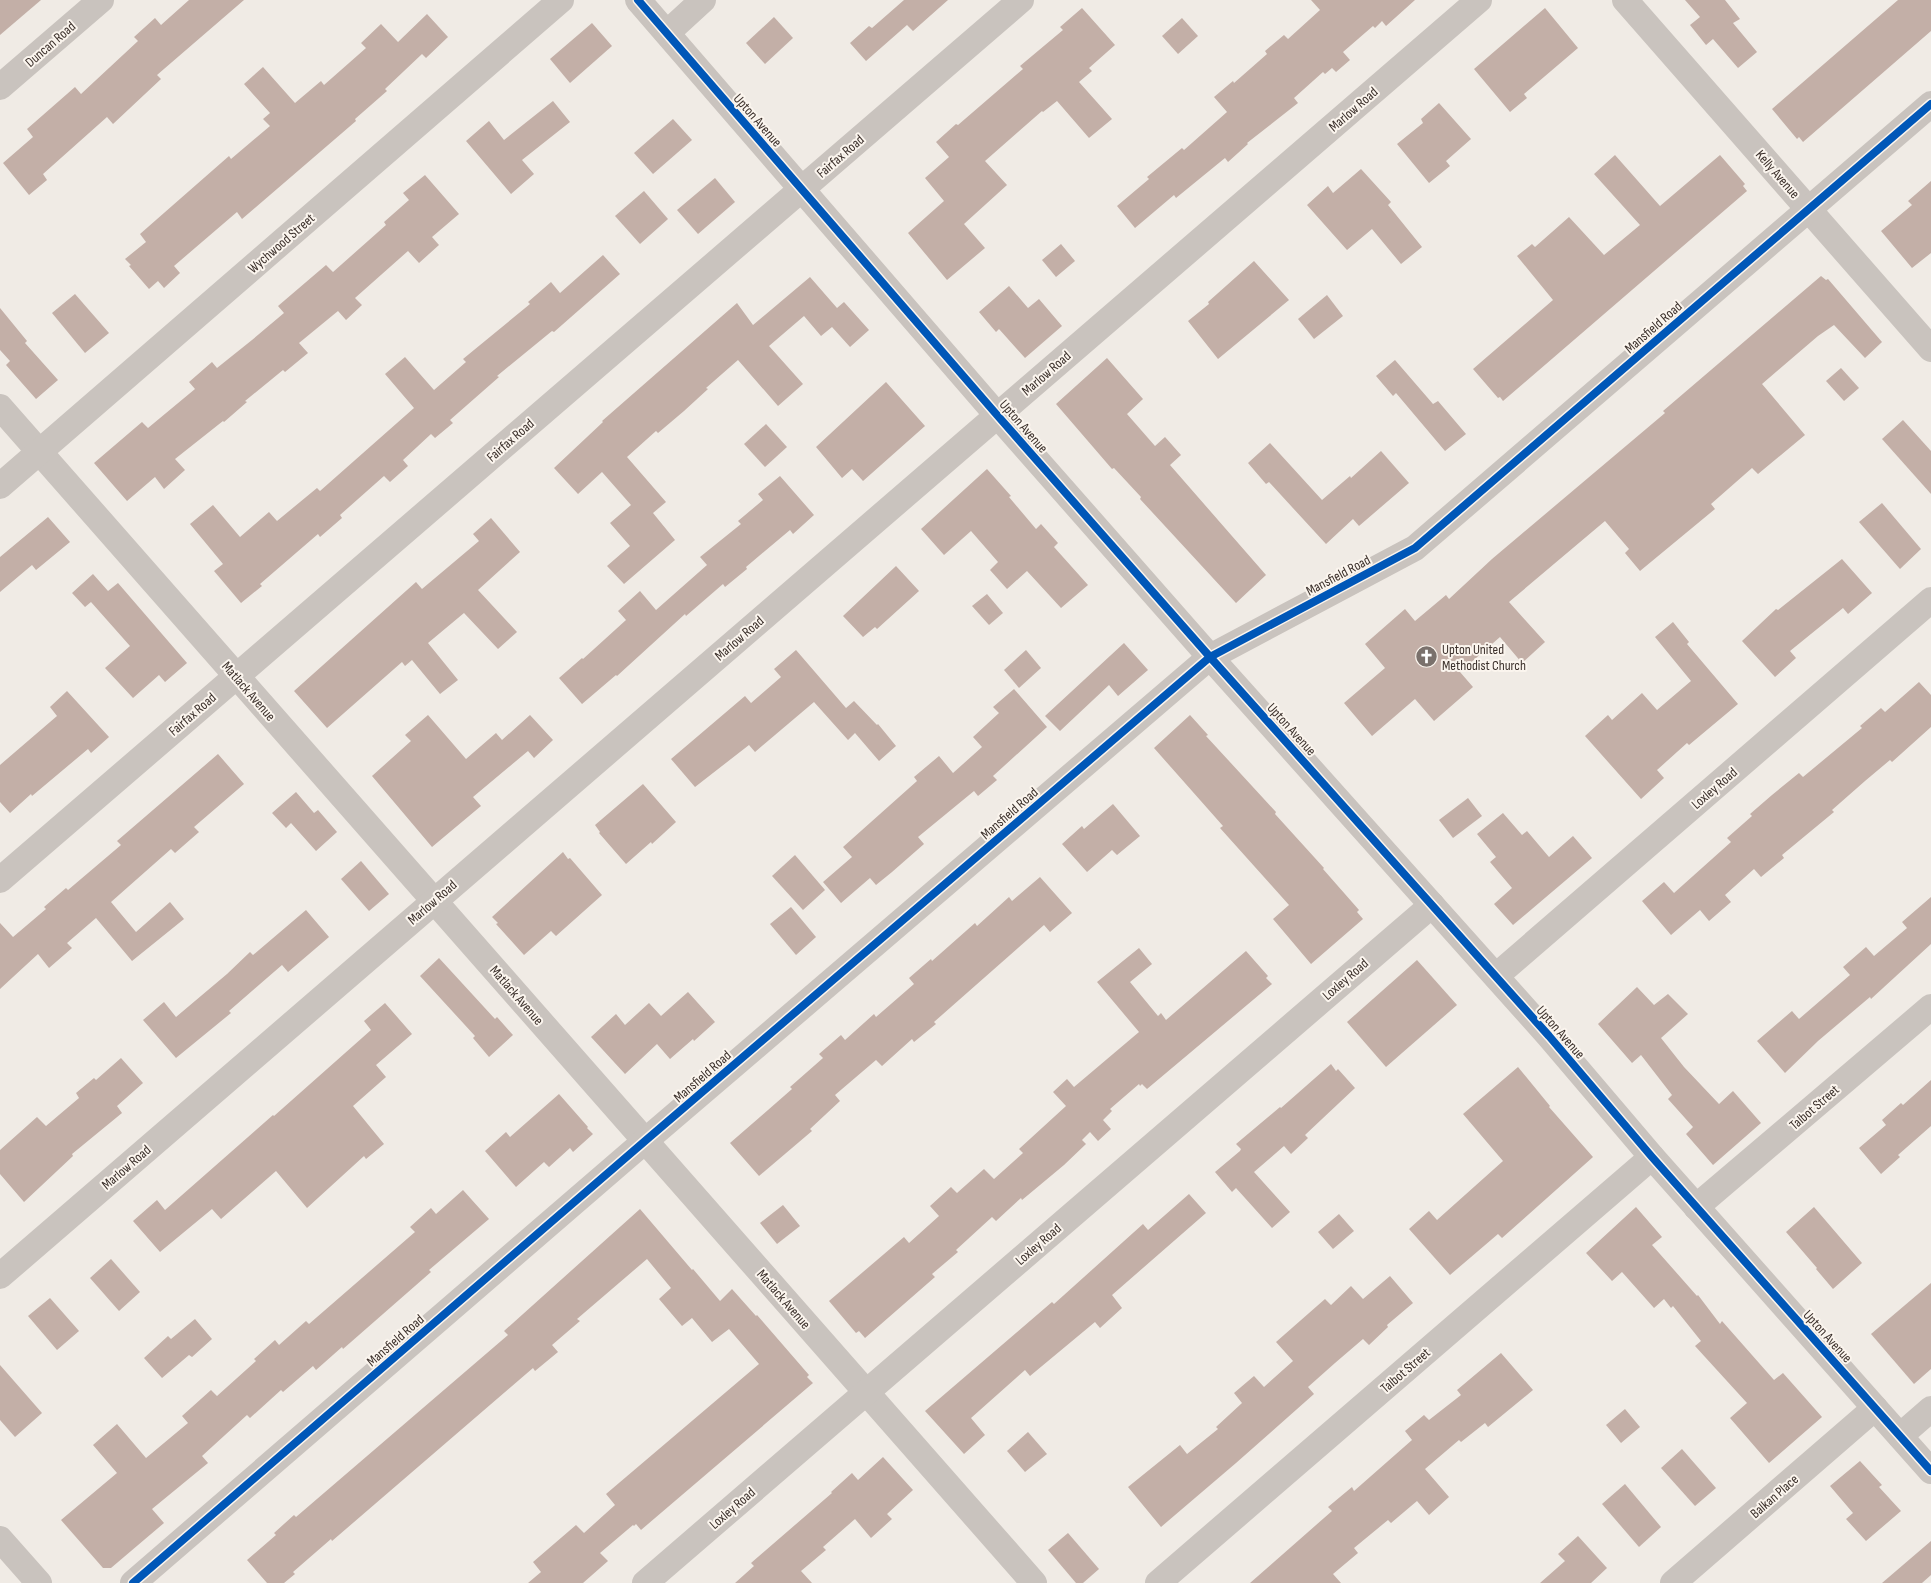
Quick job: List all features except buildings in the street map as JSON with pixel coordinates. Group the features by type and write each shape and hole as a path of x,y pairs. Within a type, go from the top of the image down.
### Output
{"street":[{"name":"Duncan Road","path":"0,87 101,0"},
{"name":"Wychwood Street","path":"0,486 561,0"},
{"name":"Upton Avenue","path":"638,0 997,415 1210,657 1496,976 1652,1158 1931,1471"},
{"path":"667,33 703,0"},
{"name":"Fairfax Road","path":"0,880 1020,0"},
{"name":"Marlow Road","path":"0,1276 1479,0"},
{"name":"Kelly Avenue","path":"1624,0 1931,348"},
{"name":"Mansfield Road","path":"133,1583 1210,657 1415,548 1931,104"},
{"name":"Matlack Avenue","path":"0,407 1034,1583"},
{"name":"Loxley Road","path":"1496,976 1931,600"},
{"name":"Loxley Road","path":"646,1583 1432,905"},
{"name":"Talbot Street","path":"1696,1208 1931,1007"},
{"name":"Talbot Street","path":"1158,1583 1652,1158"},
{"name":"Balkan Place","path":"1673,1583 1875,1408"},
{"path":"1900,1436 1931,1410"},
{"path":"0,1539 39,1583"}],"cycle path":[{"path":"638,0 997,415 1210,657 1549,1036 1652,1157 1931,1471"},
{"path":"133,1583 1210,657 1415,548 1931,104"}],"place":[{"name":"Upton United Methodist Church","path":"1426,657"}]}
